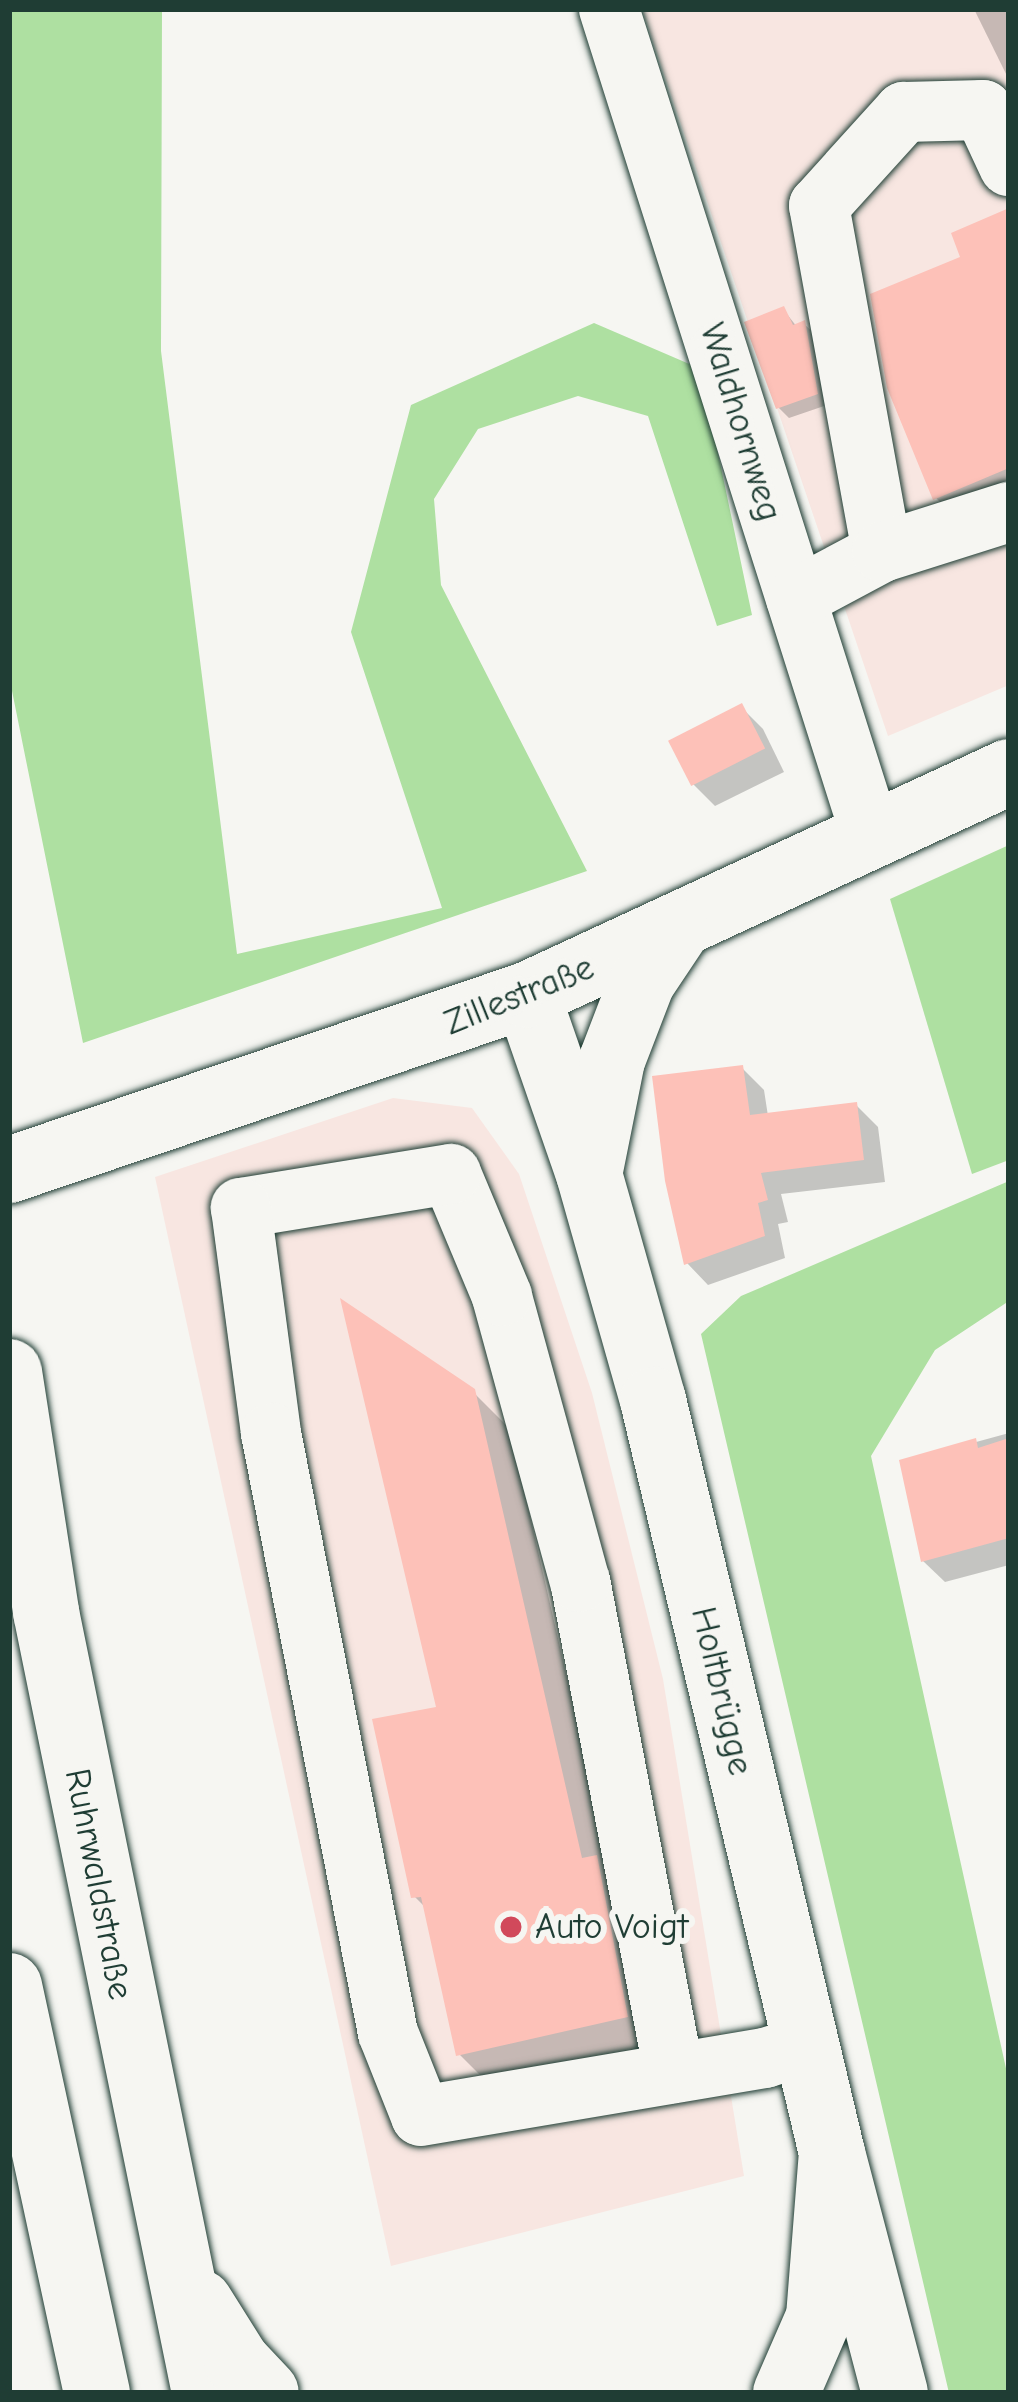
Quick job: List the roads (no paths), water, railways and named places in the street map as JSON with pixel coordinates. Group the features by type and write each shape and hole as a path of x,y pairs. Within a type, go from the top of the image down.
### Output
{"main road":[{"name":"Zillestraße","path":"9,1169 527,995 676,931 1009,772"},
{"path":"590,1174 612,1060 642,982 676,931"},
{"name":"Holtbrügge","path":"527,995 590,1174 653,1400 832,2153 895,2393"},
{"name":"Ruhrwaldstraße","path":"9,1372 46,1612 206,2393"},
{"path":"9,1986 98,2393"},
{"path":"786,2393 819,2317 832,2153"},
{"path":"171,2234 219,2336 266,2393"},
{"path":"82,2322 82,2393"}],"lane":[{"name":"Waldhornweg","path":"609,9 872,835"},
{"path":"883,552 819,206 904,112 983,110 1009,166"},
{"path":"796,598 883,552 1009,512"},
{"path":"674,2073 580,1582 502,1297 451,1174 242,1208 271,1432 388,2033 421,2116 765,2058 806,2045"}],"place":[{"name":"Auto Voigt","path":"511,1927"}]}
